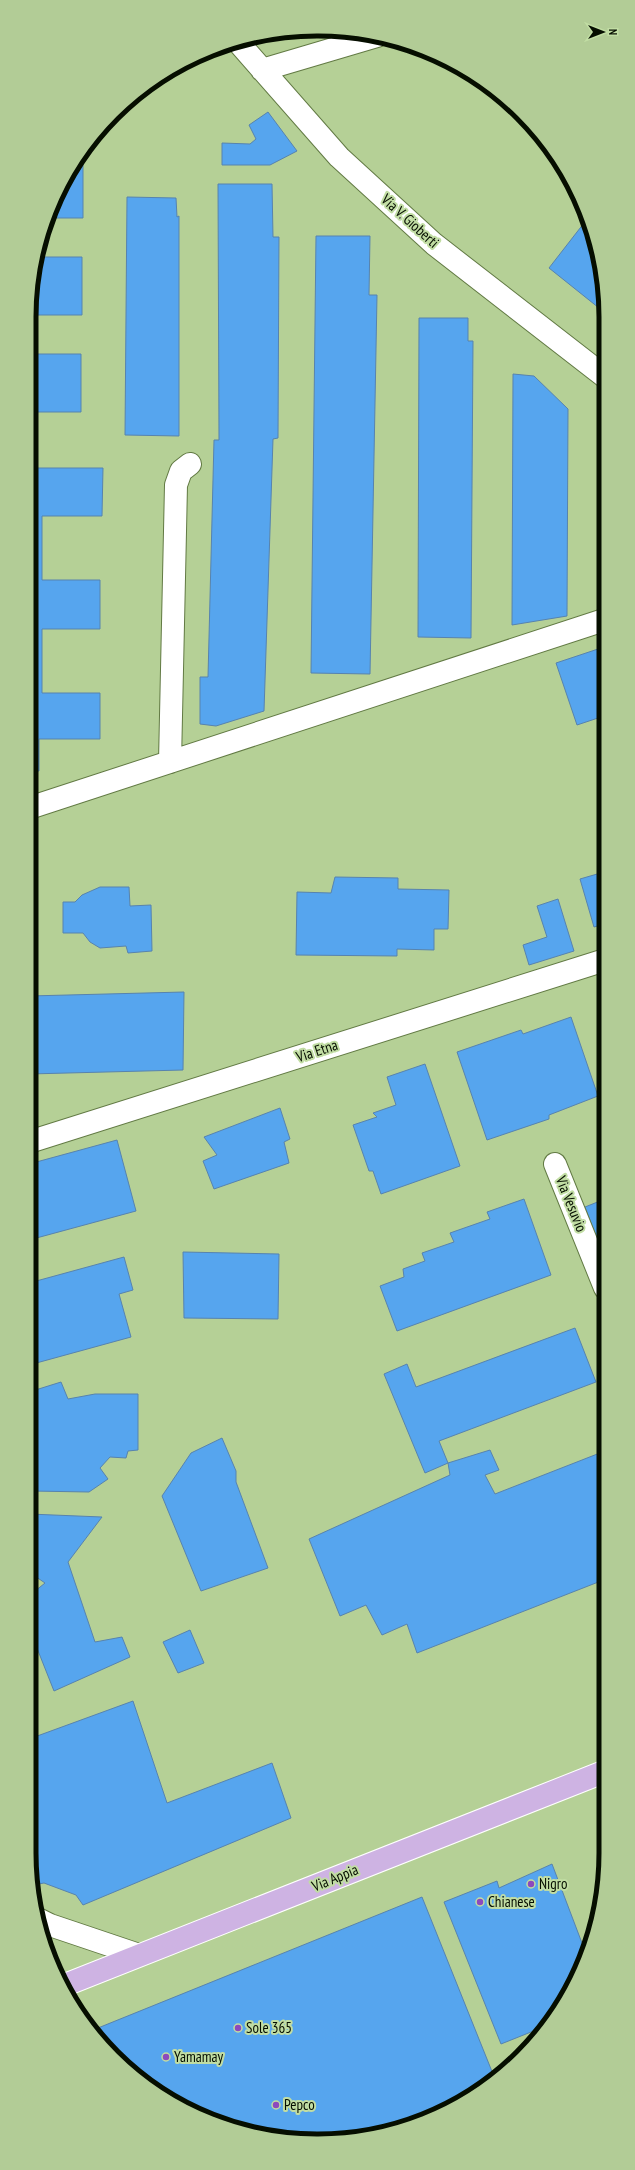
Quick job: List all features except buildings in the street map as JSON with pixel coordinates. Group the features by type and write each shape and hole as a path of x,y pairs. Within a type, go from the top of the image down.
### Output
{"main road":[{"name":"Via Appia","path":"69,1984 599,1774"}],"street":[{"path":"262,70 364,40"},
{"name":"Via V. Gioberti","path":"242,47 339,157 434,244 599,372"},
{"path":"170,762 176,485 181,471 190,464"},
{"path":"36,806 599,622"},
{"name":"Via Etna","path":"36,1140 599,962"},
{"name":"Via Vesuvio","path":"555,1164 599,1273"},
{"path":"45,1923 139,1955"}],"place":[{"name":"Nigro","path":"531,1884"},
{"name":"Chianese","path":"480,1902"},
{"name":"Sole 365","path":"238,2028"},
{"name":"Yamamay","path":"166,2057"},
{"name":"Pepco","path":"276,2105"}]}
